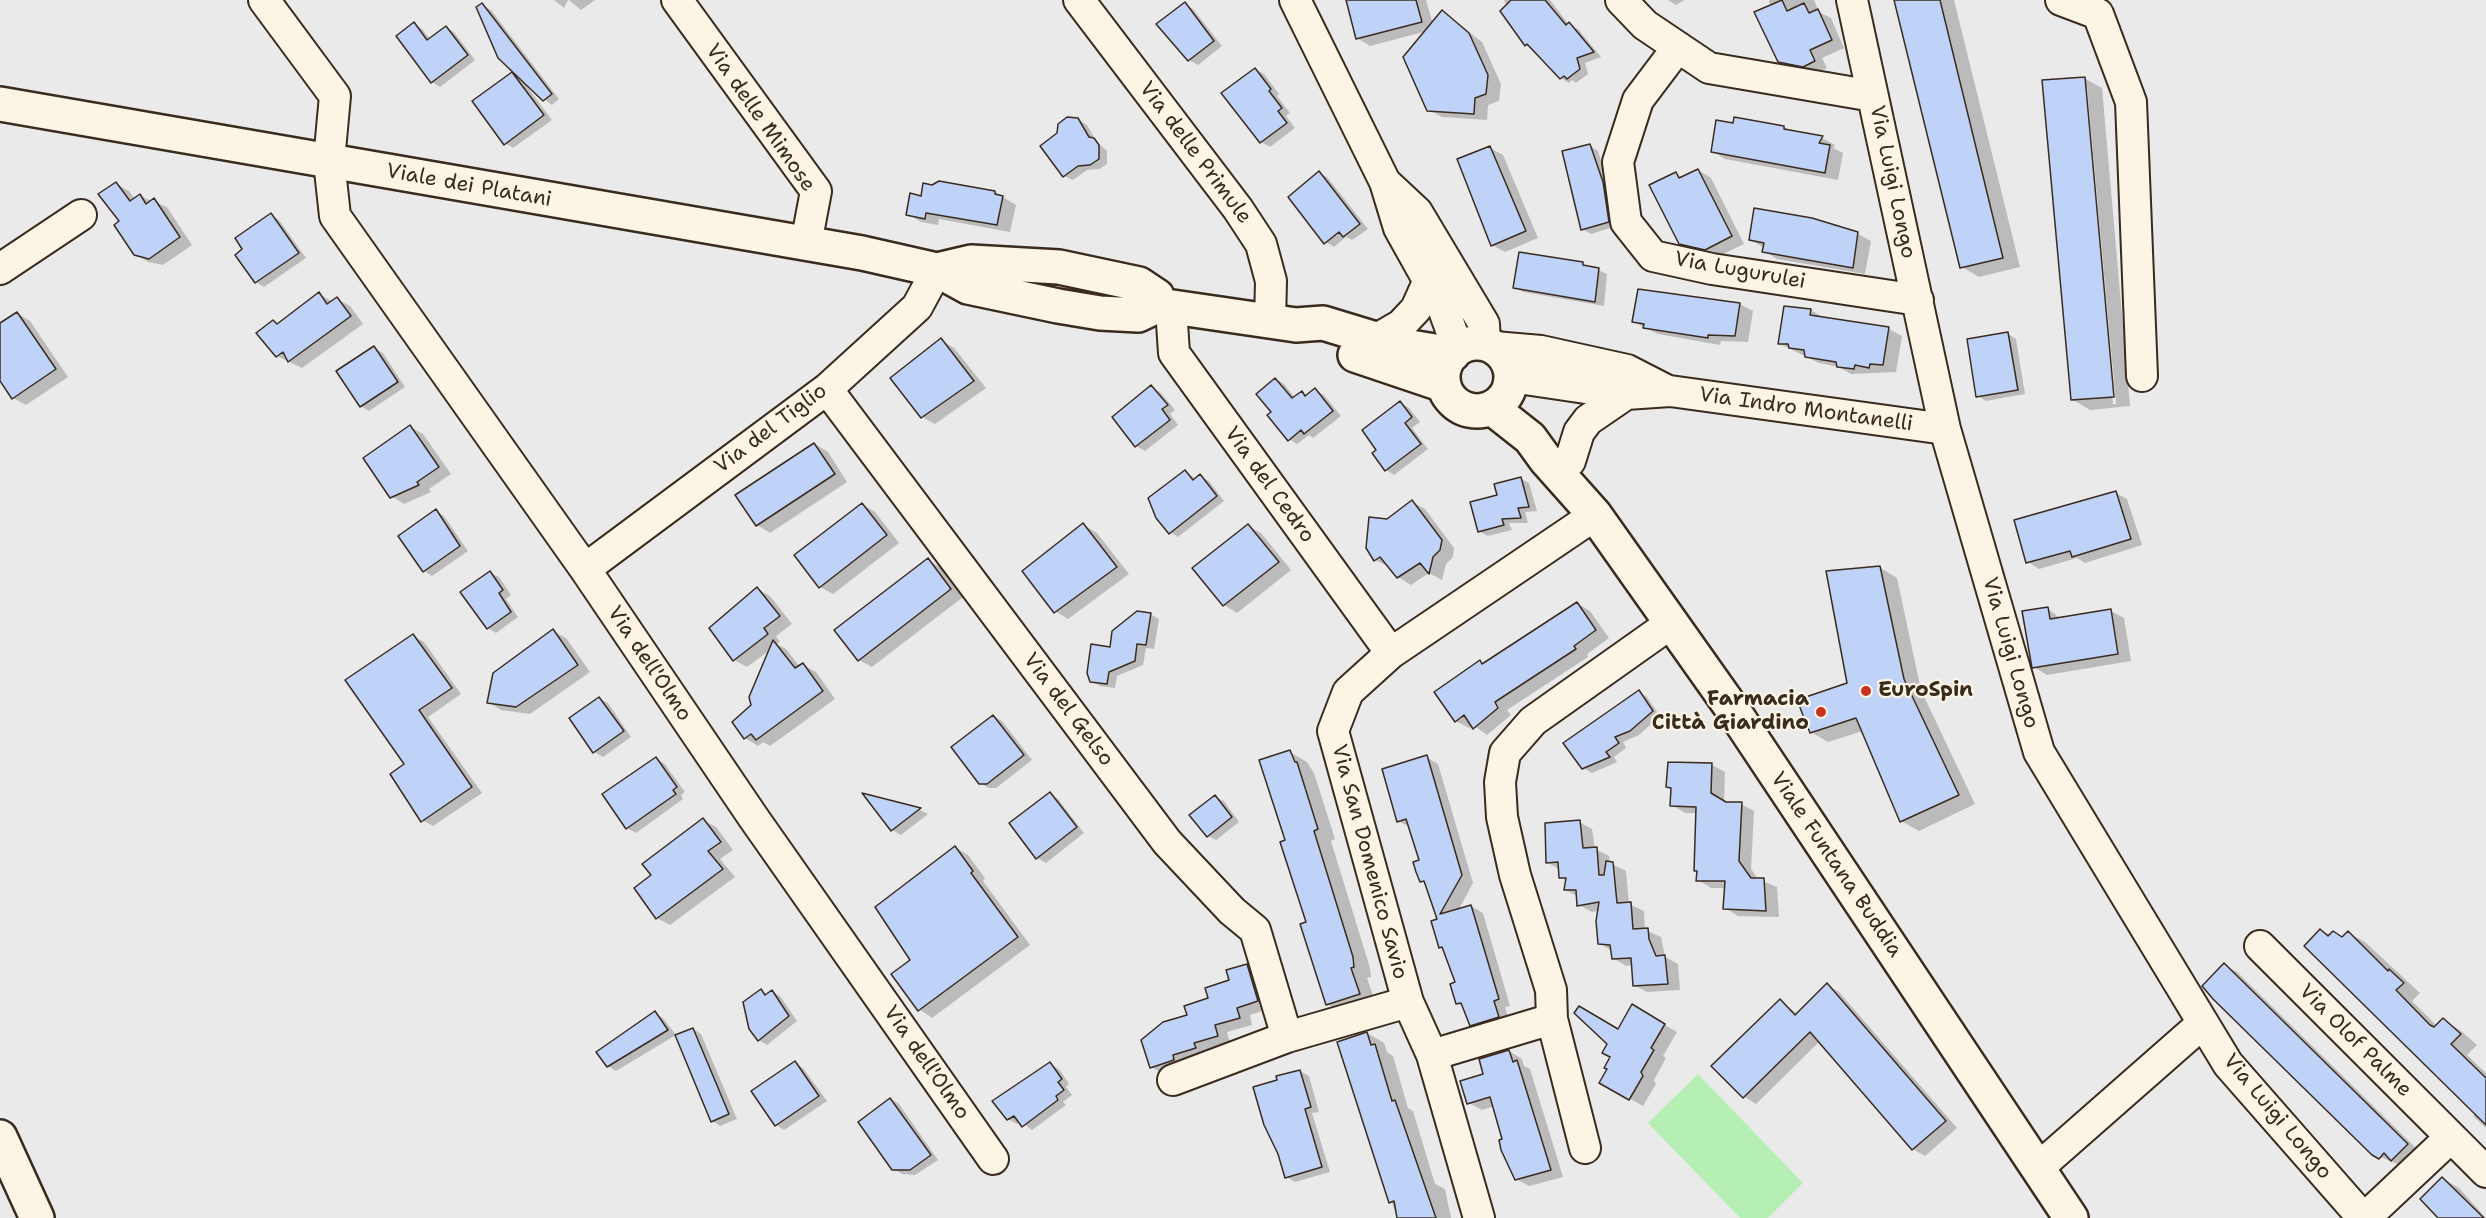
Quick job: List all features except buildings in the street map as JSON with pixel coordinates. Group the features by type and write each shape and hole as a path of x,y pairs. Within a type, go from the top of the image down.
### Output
{"main road":[{"name":"Viale dei Platani","path":"0,104 806,244 937,270 971,262 1059,267 1139,284 1156,296 1165,306"},
{"path":"1165,306 1283,324 1323,323 1377,339 1472,348 1508,362 1511,380 1503,400 1492,408 1472,411 1460,406 1450,397 1444,385 1446,365 1472,348"},
{"path":"1283,324 1327,347 1392,365 1444,385"},
{"name":"Viale Funtana Buddia","path":"1511,380 1570,461 1594,515"},
{"name":"Viale Funtana Buddia","path":"1492,408 1530,438 1545,460 1594,515 1733,710 2071,1218"},
{"path":"0,1137 37,1218"}],"street":[{"name":"Via dell'Olmo","path":"264,0 335,96 329,161 335,216 585,569 753,817 993,1159"},
{"name":"Via delle Mimose","path":"677,0 816,191 806,244"},
{"name":"Via delle Primule","path":"1079,0 1238,209 1261,244 1283,324"},
{"path":"1295,0 1385,182 1399,228 1442,305 1472,348 1484,324 1417,212 1385,182"},
{"path":"1621,0 1645,25 1709,68 1873,96"},
{"name":"Via Luigi Longo","path":"1852,0 1945,429 2039,753 2228,1064 2364,1218"},
{"path":"2061,0 2098,14 2131,102 2142,376"},
{"name":"Via Lugurulei","path":"1678,47 1638,100 1618,162 1626,222 1653,256 1712,269 1918,300"},
{"path":"0,269 81,215"},
{"name":"Via del Tiglio","path":"585,569 827,389 917,307 937,270"},
{"path":"1377,339 1401,325 1416,309 1430,280"},
{"name":"Via del Cedro","path":"1165,306 1174,353 1391,653"},
{"name":"Via Indro Montanelli","path":"1472,348 1541,351 1627,370 1666,390"},
{"name":"Via Indro Montanelli","path":"1511,380 1626,394 1666,390 1945,429"},
{"name":"Via del Gelso","path":"827,389 1167,842 1232,910 1255,930 1287,1037"},
{"name":"Via Indro Montanelli","path":"1570,461 1579,432 1588,420 1626,394"},
{"name":"Via San Domenico Savio","path":"1479,1218 1432,1055 1408,1002 1333,731 1348,692 1391,653 1594,515"},
{"path":"1585,1148 1552,1019 1551,990 1515,875 1502,818 1500,782 1505,753 1533,721 1670,624"},
{"name":"Via Olof Palme","path":"2260,946 2486,1172"},
{"path":"1173,1080 1287,1037 1408,1002"},
{"path":"1432,1055 1552,1019"},
{"path":"2038,1168 2203,1023"},
{"path":"2364,1218 2451,1137"}],"green space":[{"path":"1698,1074 1803,1183 1768,1218 1740,1218 1648,1123"}],"place":[{"name":"EuroSpin","path":"1866,691"},
{"name":"Farmacia Città Giardino","path":"1821,712"}]}
